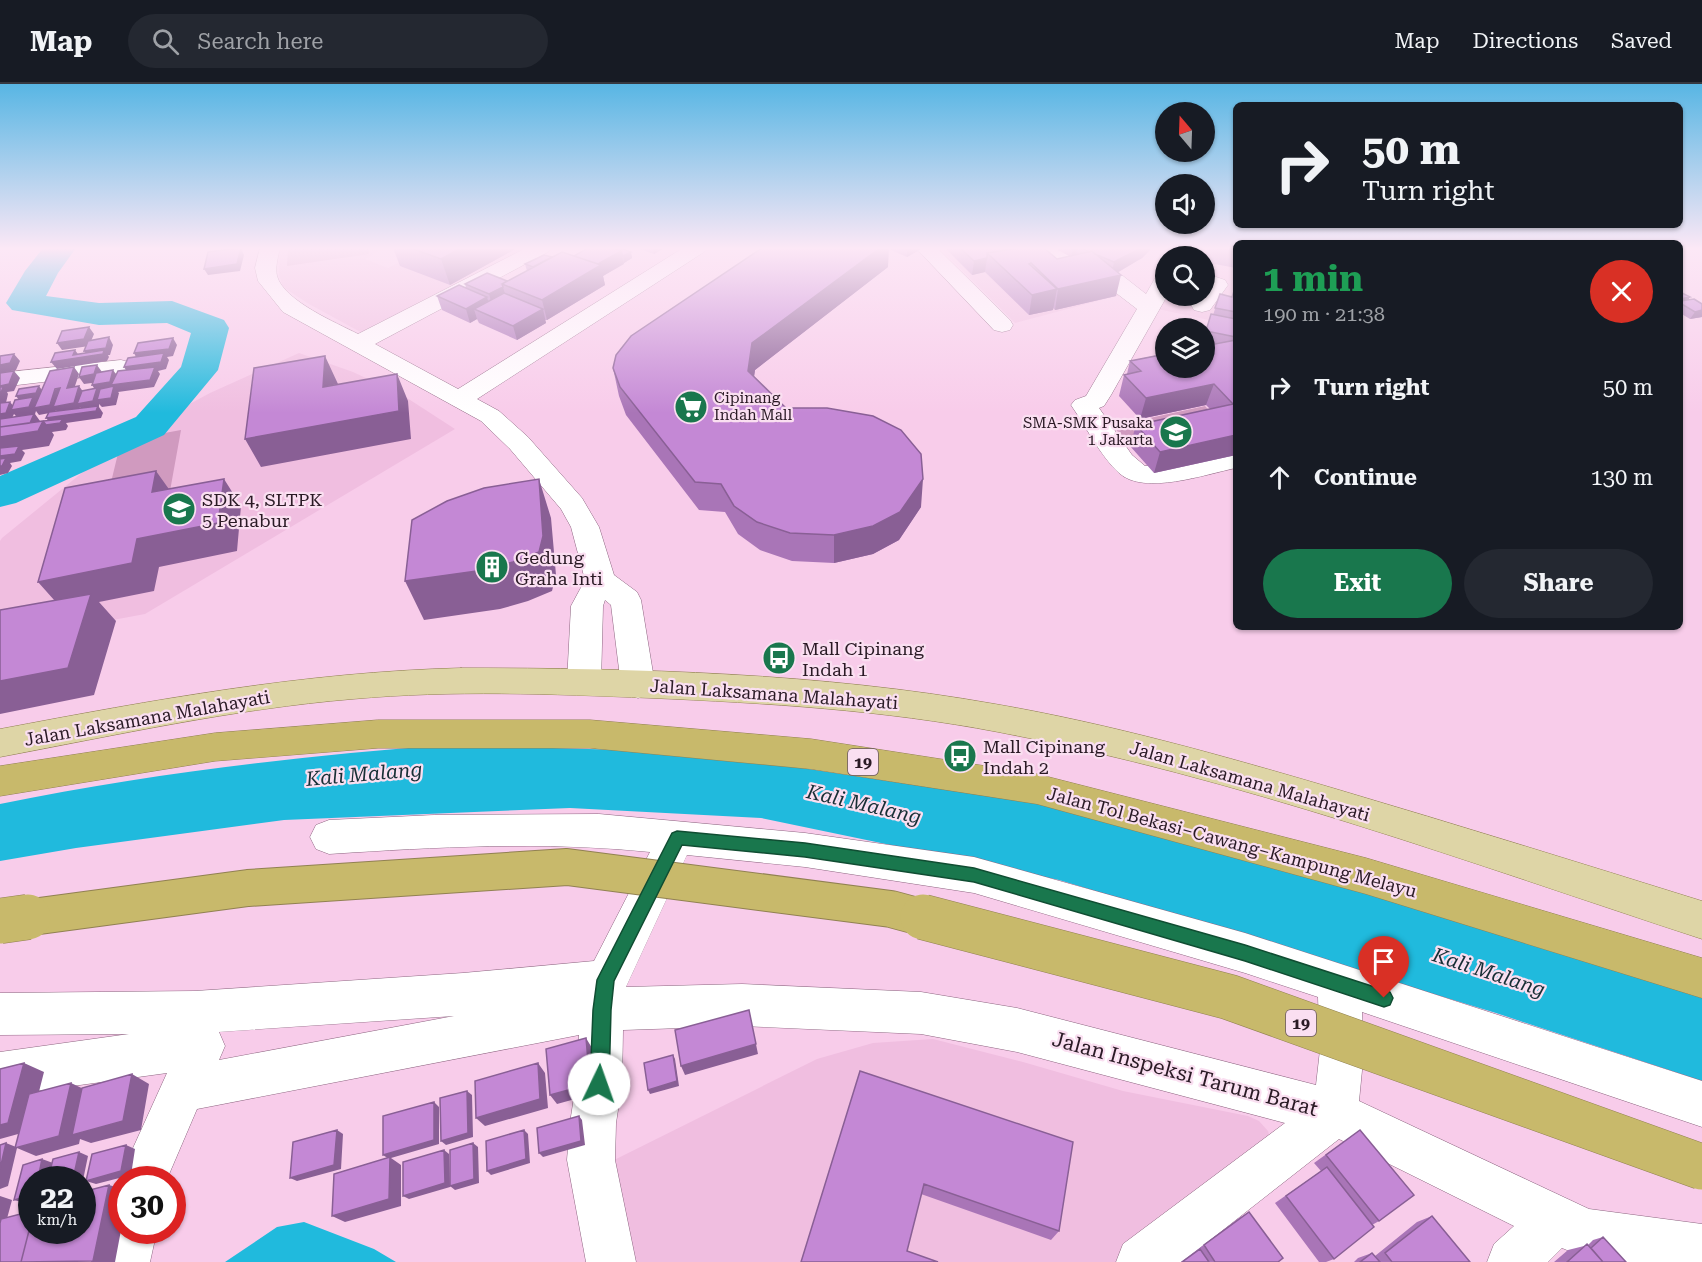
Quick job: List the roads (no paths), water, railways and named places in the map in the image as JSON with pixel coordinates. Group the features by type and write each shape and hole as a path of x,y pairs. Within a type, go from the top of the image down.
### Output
{"highway":[{"name":"Jalan Tol Bekasi–Cawang–Kampung Melayu","path":"0,781 215,747 378,734 590,734 810,754 1037,789 1366,876 1702,978"},
{"name":"19","path":"0,921 248,888 567,867 891,909 1228,997 1702,1167"}],"main road":[{"name":"Jalan Laksamana Malahayati","path":"0,743 190,707 354,686 584,682 749,688 851,696 948,709 1198,763 1460,842 1702,920"}],"street":[{"path":"286,303 291,308 490,416 526,451 572,504 585,527 600,580 626,600 638,685"},
{"path":"359,343 436,303"},
{"path":"459,399 610,303"},
{"path":"980,303 1002,325"},
{"path":"1144,303 1149,307"},
{"path":"1151,303 1099,395 1095,400 1084,405 1123,461 1139,474 1155,474 1233,461"},
{"path":"0,380 120,367"},
{"path":"584,682 587,606 600,580"},
{"path":"328,837 434,831 599,830 805,850 974,875 1245,953 1702,1104"},
{"path":"611,1262 591,1160 593,1123 599,1084 604,995 677,838"},
{"name":"Jalan Inspeksi Tarum Barat","path":"604,995 742,1005 921,1013 1017,1030 1335,1113 1342,1050 1339,983"},
{"path":"0,1014 236,1009 463,994 604,995"},
{"path":"183,1089 604,995"},
{"path":"148,1166 203,1046 236,1009"},
{"path":"0,1074 203,1046"},
{"path":"1141,1262 1335,1113 1554,1220 1589,1234 1702,1249"},
{"path":"1512,1262 1554,1220"},
{"path":"125,1262 129,1244"}],"water":[{"name":"Kali Malang","path":"447,745 696,752 1068,808 1414,906 1702,998 1702,1081 1496,1013 1059,880 761,818 570,808 284,820 76,848 0,861 0,804 55,793 223,767"},
{"path":"304,1222 374,1249 396,1262 225,1262 277,1227"}],"waterway":[{"path":"0,493 150,426 199,370 211,328 172,312 99,314 24,303"}],"place":[{"name":"Cipinang Indah Mall","path":"691,407"},
{"name":"SMA-SMK Pusaka 1 Jakarta","path":"1176,432"},
{"name":"SDK 4, SLTPK 5 Penabur","path":"179,509"},
{"name":"Gedung Graha Inti","path":"492,567"},
{"name":"Mall Cipinang Indah 1","path":"779,658"},
{"name":"Mall Cipinang Indah 2","path":"960,756"}]}
